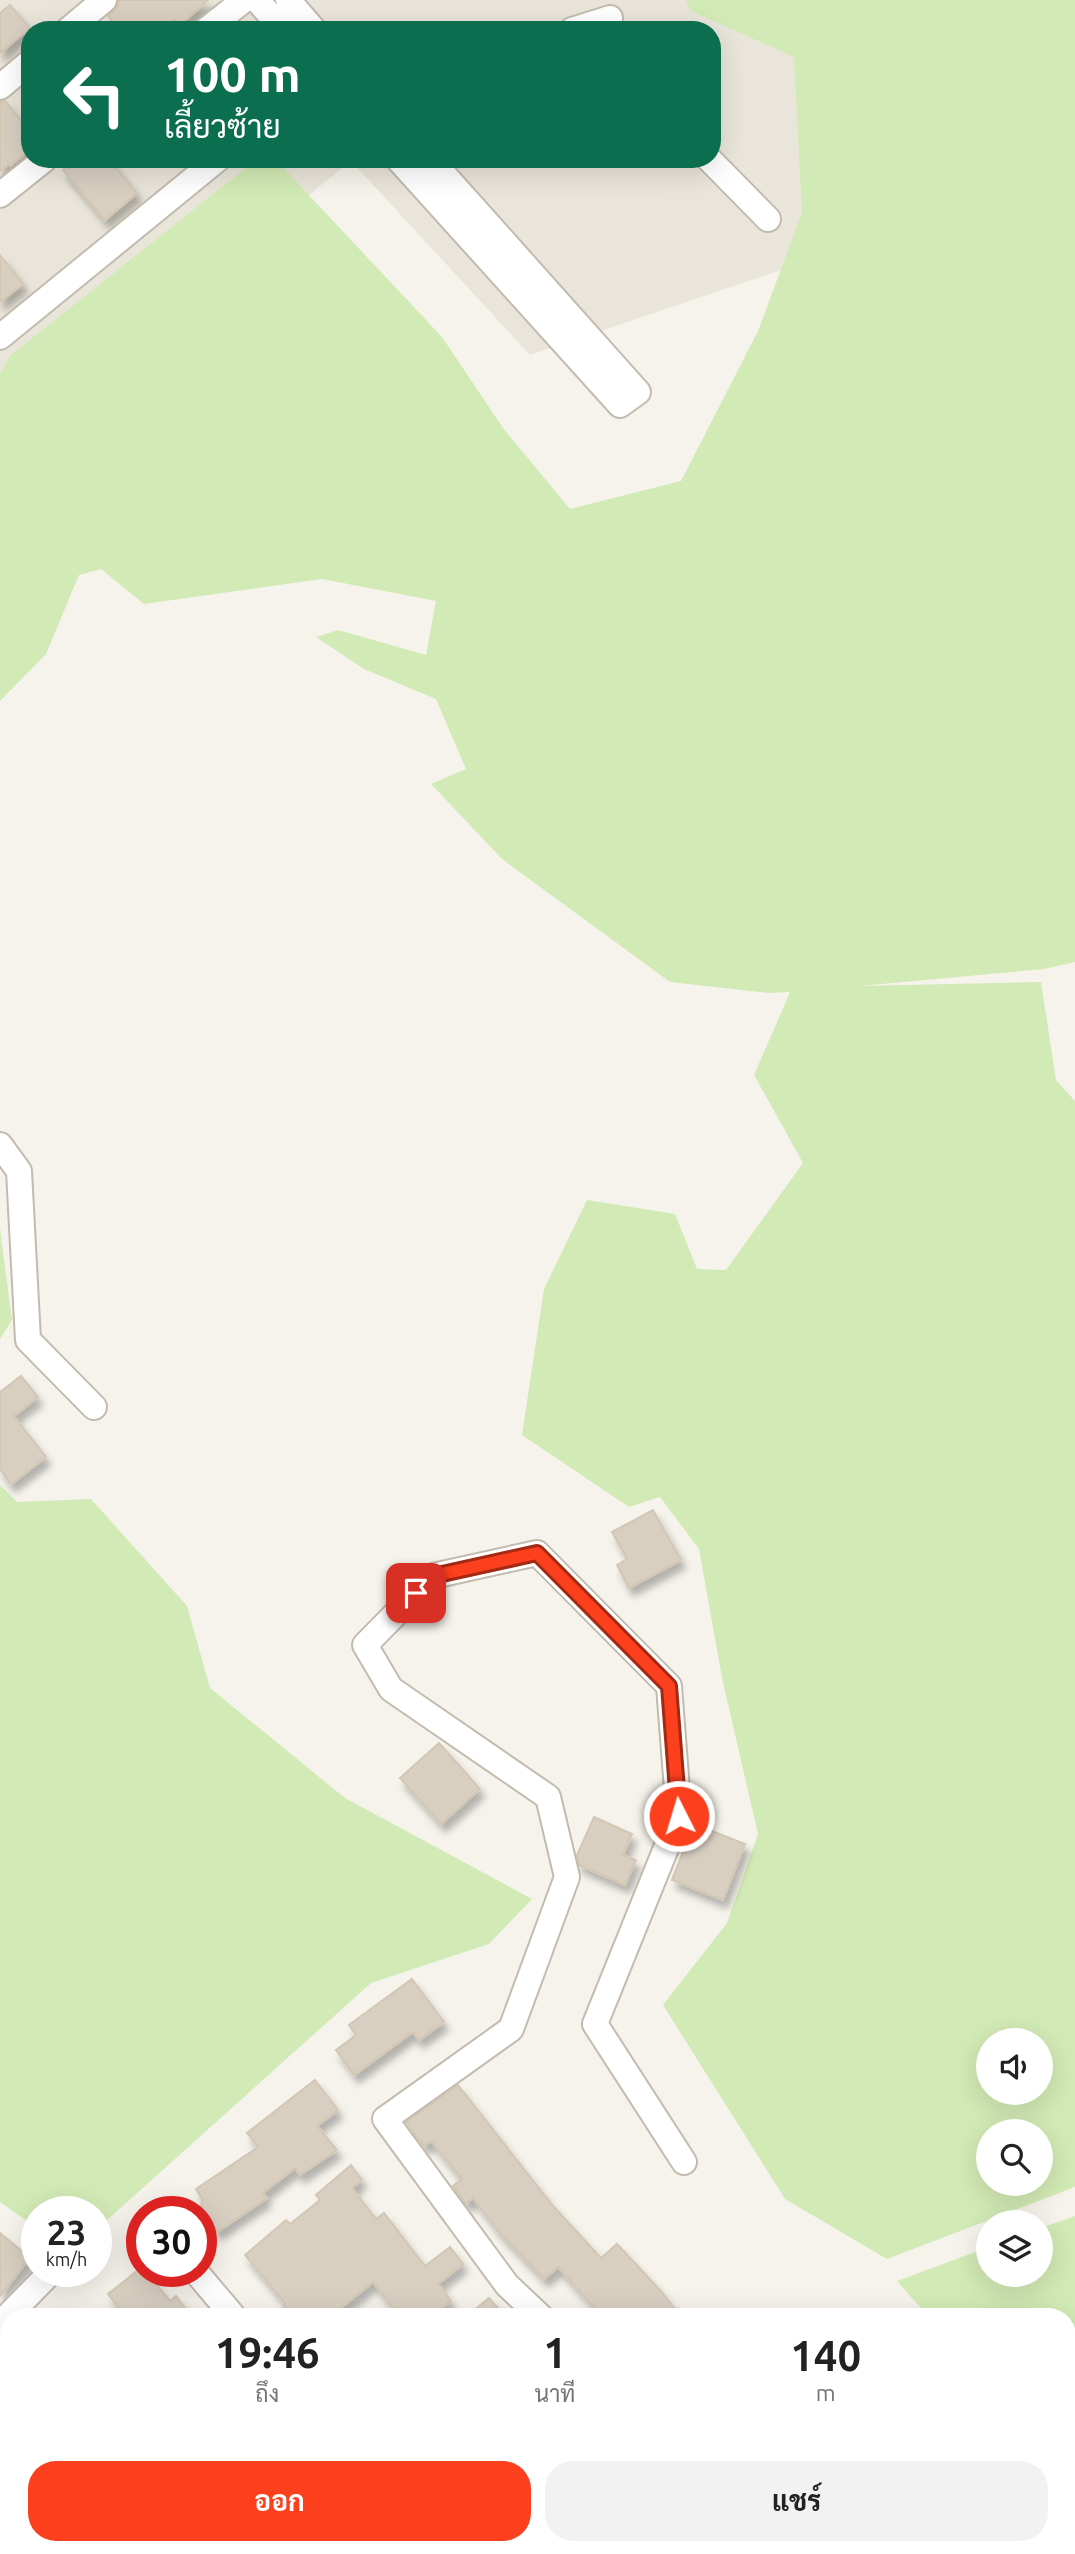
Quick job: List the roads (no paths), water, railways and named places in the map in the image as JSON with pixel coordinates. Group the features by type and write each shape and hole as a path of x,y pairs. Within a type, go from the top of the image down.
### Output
{"street":[{"path":"79,21 104,0"},
{"path":"217,21 244,0"},
{"path":"257,0 275,21"},
{"path":"288,0 306,21"},
{"path":"0,87 21,70"},
{"path":"0,195 34,168"},
{"path":"0,337 207,168"},
{"path":"406,168 620,405 638,392 438,168"},
{"path":"718,168 768,219"},
{"path":"0,1145 19,1171 28,1340 94,1407"},
{"path":"531,2308 507,2285 385,2119 511,2029 567,1877 548,1797 391,1689 365,1645 433,1576 537,1553 669,1686 679,1816 595,2024 684,2162"},
{"path":"16,2308 36,2287"},
{"path":"209,2287 226,2308"}]}
